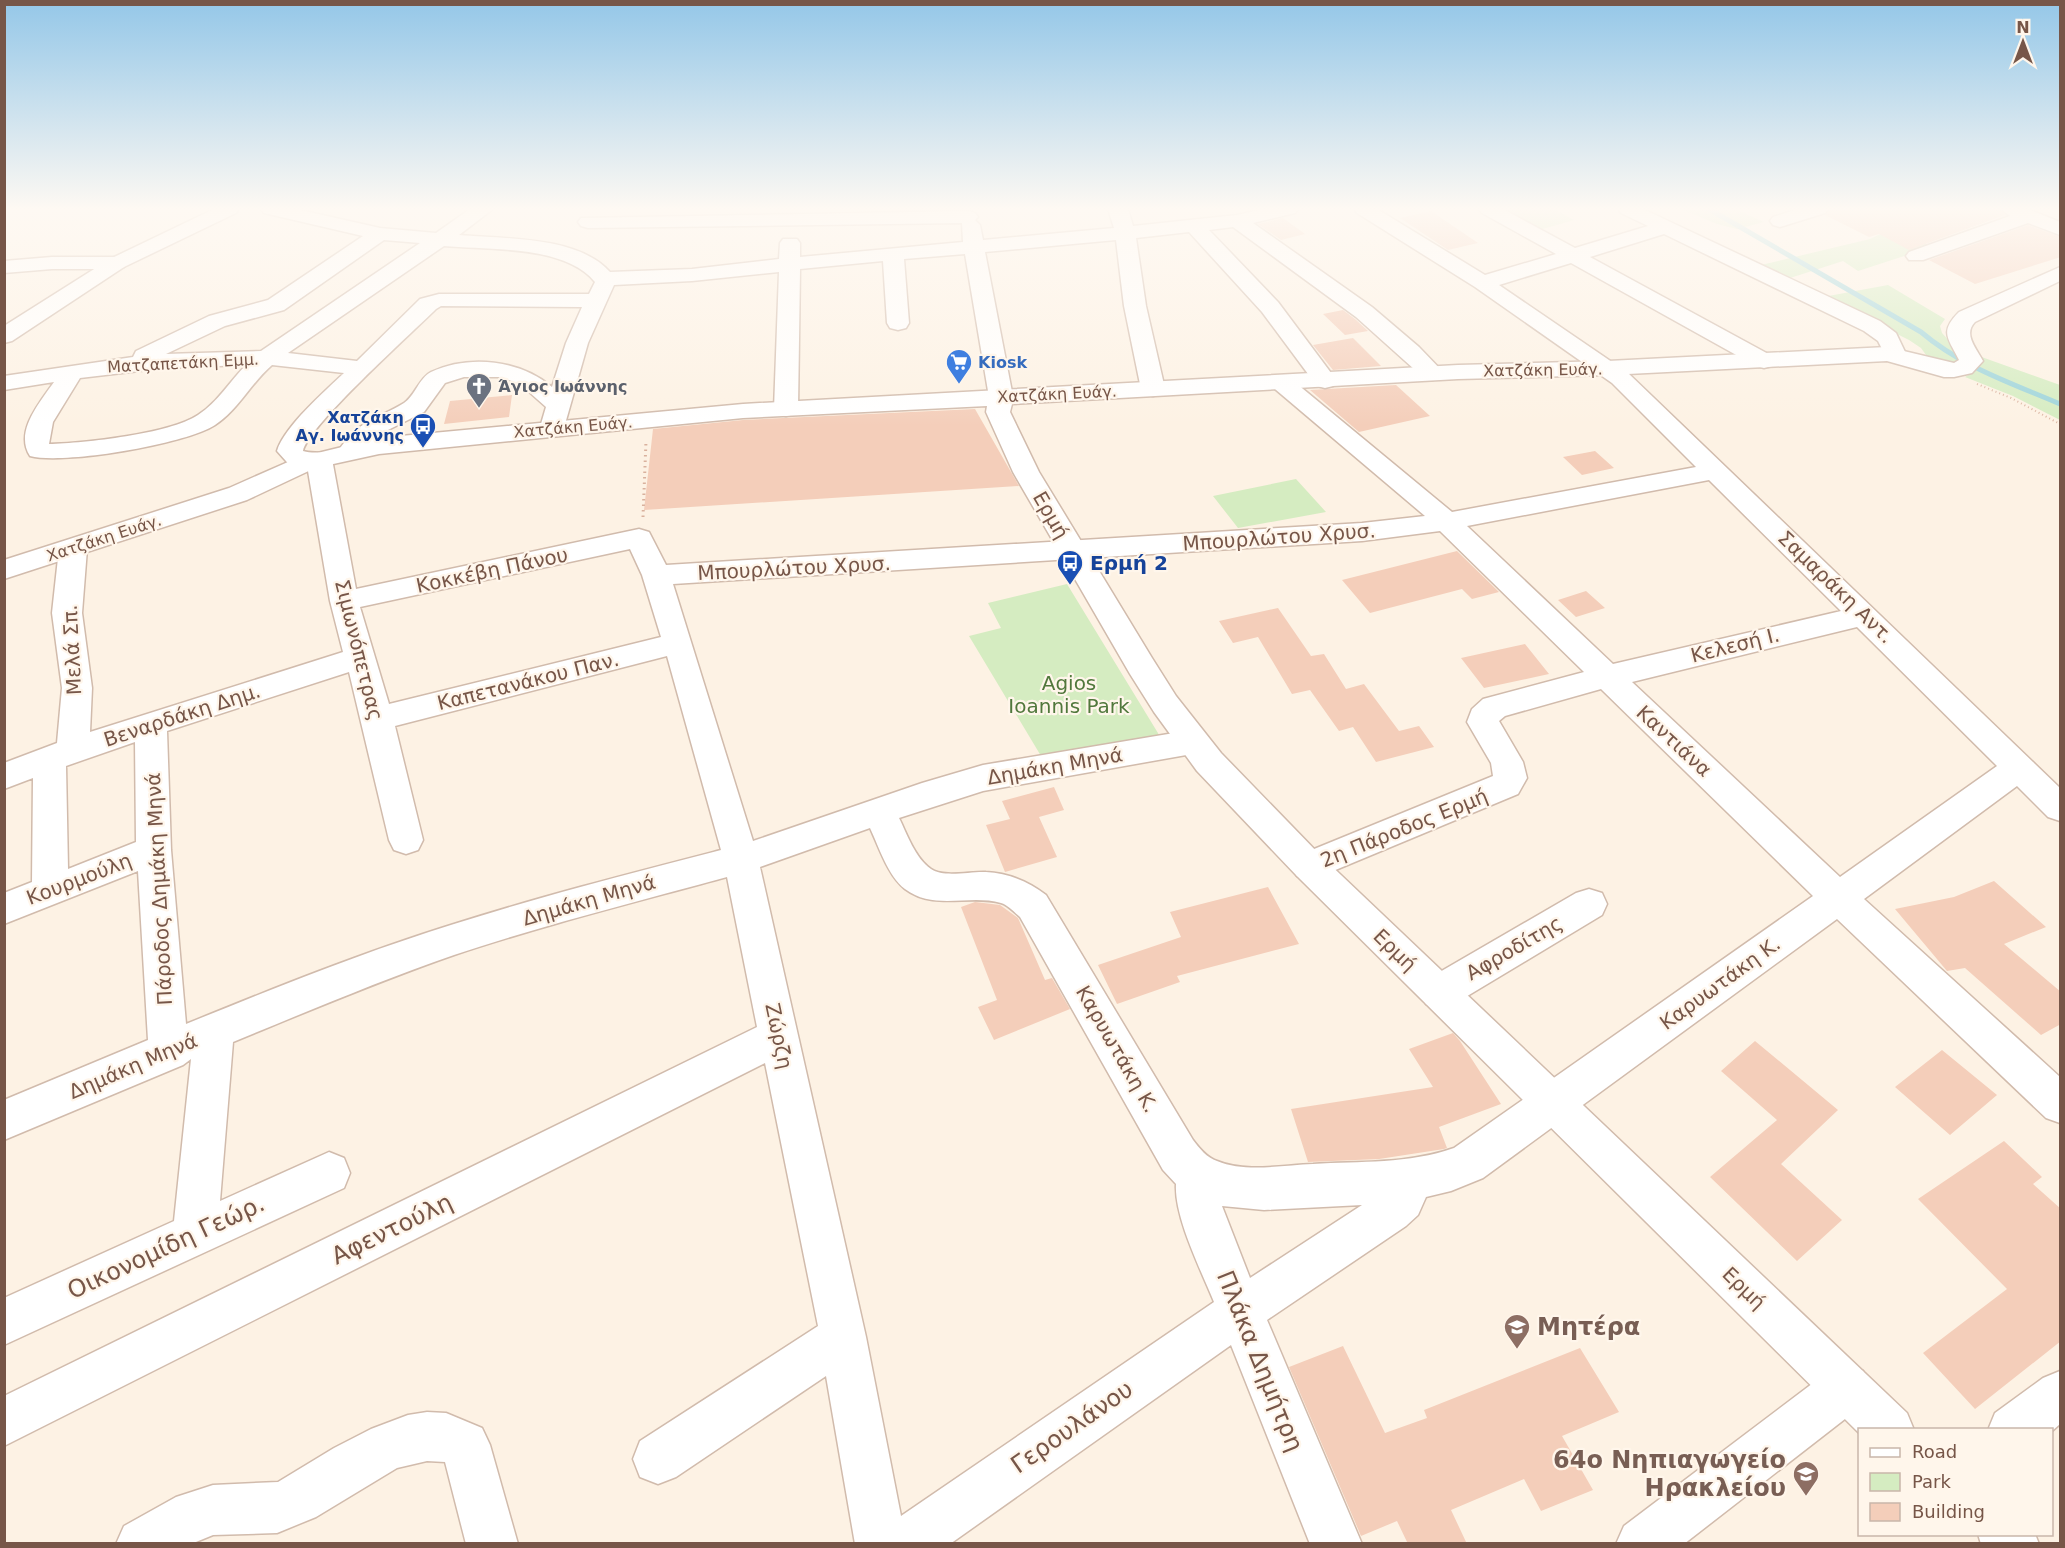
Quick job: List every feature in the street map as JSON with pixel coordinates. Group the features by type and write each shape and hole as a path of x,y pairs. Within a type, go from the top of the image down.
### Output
{"street":[{"path":"4,336 89,281"},
{"path":"129,364 217,321 276,304 310,281"},
{"path":"73,372 42,422 36,439 39,451 85,447 181,431 195,426 224,406 266,358 379,281"},
{"path":"555,416 577,343 597,301 603,281"},
{"path":"786,409 789,281"},
{"path":"896,281 898,323"},
{"name":"Ερμή","path":"980,281 1001,397 998,412 1011,441 1071,550 1147,675 1192,742 1232,788 1309,866 1888,1428"},
{"path":"1118,281 1122,288 1132,289"},
{"path":"1131,281 1154,389"},
{"path":"1246,281 1270,307 1324,381"},
{"path":"1319,281 1388,332 1415,354 1432,373"},
{"name":"Σαμαράκη Αντ.","path":"1479,281 1608,368 1717,471 2061,808"},
{"path":"1482,283 1488,281"},
{"path":"1620,281 1764,361"},
{"path":"1779,281 1872,326 1888,338 1895,354"},
{"path":"1950,370 1966,366 1971,361 1957,333 1961,322 1967,317 2043,281"},
{"path":"311,462 293,456 290,451 292,443 321,410 428,304 439,300 597,301"},
{"name":"Χατζάκη Ευάγ.","path":"4,570 238,494 311,462 351,451 555,416 646,420 786,409 1283,384 1432,373 1608,368 1895,354 1909,357 1937,369 1950,370"},
{"name":"Ματζαπετάκη Εμμ.","path":"4,383 129,364 204,359 266,358 363,369"},
{"path":"351,451 369,429 415,407 437,378 462,370 502,370 528,379 555,416"},
{"name":"Καντιάνα","path":"1283,384 1402,481 1606,677 2061,1104"},
{"name":"Σιμωνόπετρας","path":"311,462 344,601 377,719 406,840"},
{"name":"Μπουρλώτου Χρυσ.","path":"656,575 735,572 1330,534 1446,522 1717,471"},
{"name":"Ζώρζη","path":"639,538 656,575 678,643 741,859 843,1337 881,1544"},
{"name":"Κοκκέβη Πάνου","path":"344,601 639,538"},
{"name":"Μελά Σπ.","path":"50,890 61,755 77,688 67,613 73,549"},
{"name":"Κελεσή Ι.","path":"1606,677 1865,615"},
{"name":"Καπετανάκου Παν.","path":"377,719 678,643"},
{"name":"Βεναρδάκη Δημ.","path":"4,776 61,755 360,657"},
{"name":"2η Πάροδος Ερμή","path":"1309,866 1503,788 1509,781 1509,771 1483,722 1487,711 1518,699 1606,677"},
{"name":"Πάροδος Δημάκη Μηνά","path":"151,725 154,850 169,1052"},
{"name":"Δημάκη Μηνά","path":"4,1120 214,1031 371,969 453,940 551,910 741,859 878,810 983,778 1192,742"},
{"name":"Καρυωτάκη Κ.","path":"878,810 907,865 920,881 938,885 1000,888 1018,894 1033,906 1178,1155 1198,1175 1222,1185 1258,1188 1412,1178 1442,1173 1468,1163 1554,1104 2018,768"},
{"name":"Κουρμούλη","path":"4,909 154,850"},
{"name":"Αφροδίτης","path":"1440,992 1589,904"},
{"path":"195,1233 214,1031"},
{"name":"Αφεντούλη","path":"4,1422 779,1036"},
{"name":"Οικονομίδη Γεώρ.","path":"4,1322 329,1173"},
{"name":"Πλάκα Δημήτρη","path":"1198,1175 1196,1187 1201,1211 1239,1312 1336,1544"},
{"path":"1239,1312 1391,1211 1403,1200 1412,1178"},
{"name":"Γερουλάνου","path":"905,1544 1239,1312"},
{"path":"658,1460 843,1337"},
{"path":"1642,1544 1846,1388"},
{"path":"2015,1428 2061,1395"},
{"path":"142,1544 183,1520 212,1510 277,1508 297,1500 363,1459 392,1445 427,1436 451,1437 465,1445 492,1544"}],"path":[{"path":"1950,370 2061,424"},
{"path":"639,538 643,524 646,420"}],"green space":[{"path":"1888,285 1945,319 1940,326 1942,333 1962,355 1962,363 1953,367 1929,359 1921,348 1909,340 1823,297"},
{"path":"1976,355 2060,385 2060,420 2013,396 1965,377 1979,369 1980,361"},
{"path":"1296,479 1326,512 1238,528 1213,496"},
{"name":"Agios Ioannis Park","path":"1067,584 1161,738 1041,756 969,636 1001,628 988,603"}],"building":[{"path":"1343,310 1368,331 1345,335 1323,314"},
{"path":"1353,338 1381,366 1333,370 1313,345"},
{"path":"1396,385 1430,416 1359,432 1310,390"},
{"name":"Άγιος Ιωάννης","path":"512,395 509,417 444,424 450,401"},
{"path":"975,409 1019,486 644,510 653,429 743,420"},
{"path":"1595,451 1614,468 1582,475 1563,457"},
{"path":"1457,551 1499,592 1472,599 1462,589 1370,613 1342,580"},
{"path":"1586,591 1605,608 1576,617 1558,600"},
{"path":"1278,608 1311,656 1324,654 1346,689 1364,684 1399,731 1419,726 1434,747 1376,762 1353,727 1339,731 1310,690 1292,694 1258,637 1233,643 1219,621"},
{"path":"1525,644 1549,674 1484,688 1461,658"},
{"path":"1054,787 1064,810 1039,817 1057,857 1005,872 986,825 1010,819 1002,801"},
{"path":"1994,881 2046,927 2004,944 2061,992 2061,1024 2041,1035 1965,968 1947,971 1895,909 1954,897"},
{"path":"1268,887 1299,944 1177,976 1180,982 1117,1004 1098,965 1181,937 1170,912"},
{"path":"975,902 1000,905 1018,918 1045,980 1052,978 1070,1009 994,1040 978,1007 997,1000 961,907"},
{"path":"1453,1033 1501,1104 1439,1127 1447,1148 1444,1149 1379,1159 1308,1162 1291,1109 1433,1087 1409,1049"},
{"path":"1755,1041 1838,1110 1781,1164 1842,1220 1797,1261 1710,1177 1777,1120 1721,1071"},
{"path":"1942,1050 1997,1095 1950,1135 1895,1087"},
{"path":"2004,1141 2042,1177 2033,1184 2061,1209 2061,1341 1975,1409 1923,1353 2007,1289 1918,1199"},
{"path":"1343,1346 1385,1433 1427,1418 1424,1410 1580,1348 1619,1412 1562,1436 1593,1490 1541,1511 1524,1479 1451,1510 1467,1544 1408,1544 1397,1521 1361,1536 1289,1367"}],"waterway":[{"path":"1834,281 1921,332 1970,365 2060,404"}],"place":[{"name":"Kiosk","path":"959,385"},
{"name":"Άγιος Ιωάννης","path":"479,409"},
{"name":"Χατζάκη Αγ. Ιωάννης","path":"423,449"},
{"name":"Ερμή 2","path":"1070,586"},
{"name":"Μητέρα","path":"1517,1350"},
{"name":"64ο Νηπιαγωγείο Ηρακλείου","path":"1806,1497"}]}
